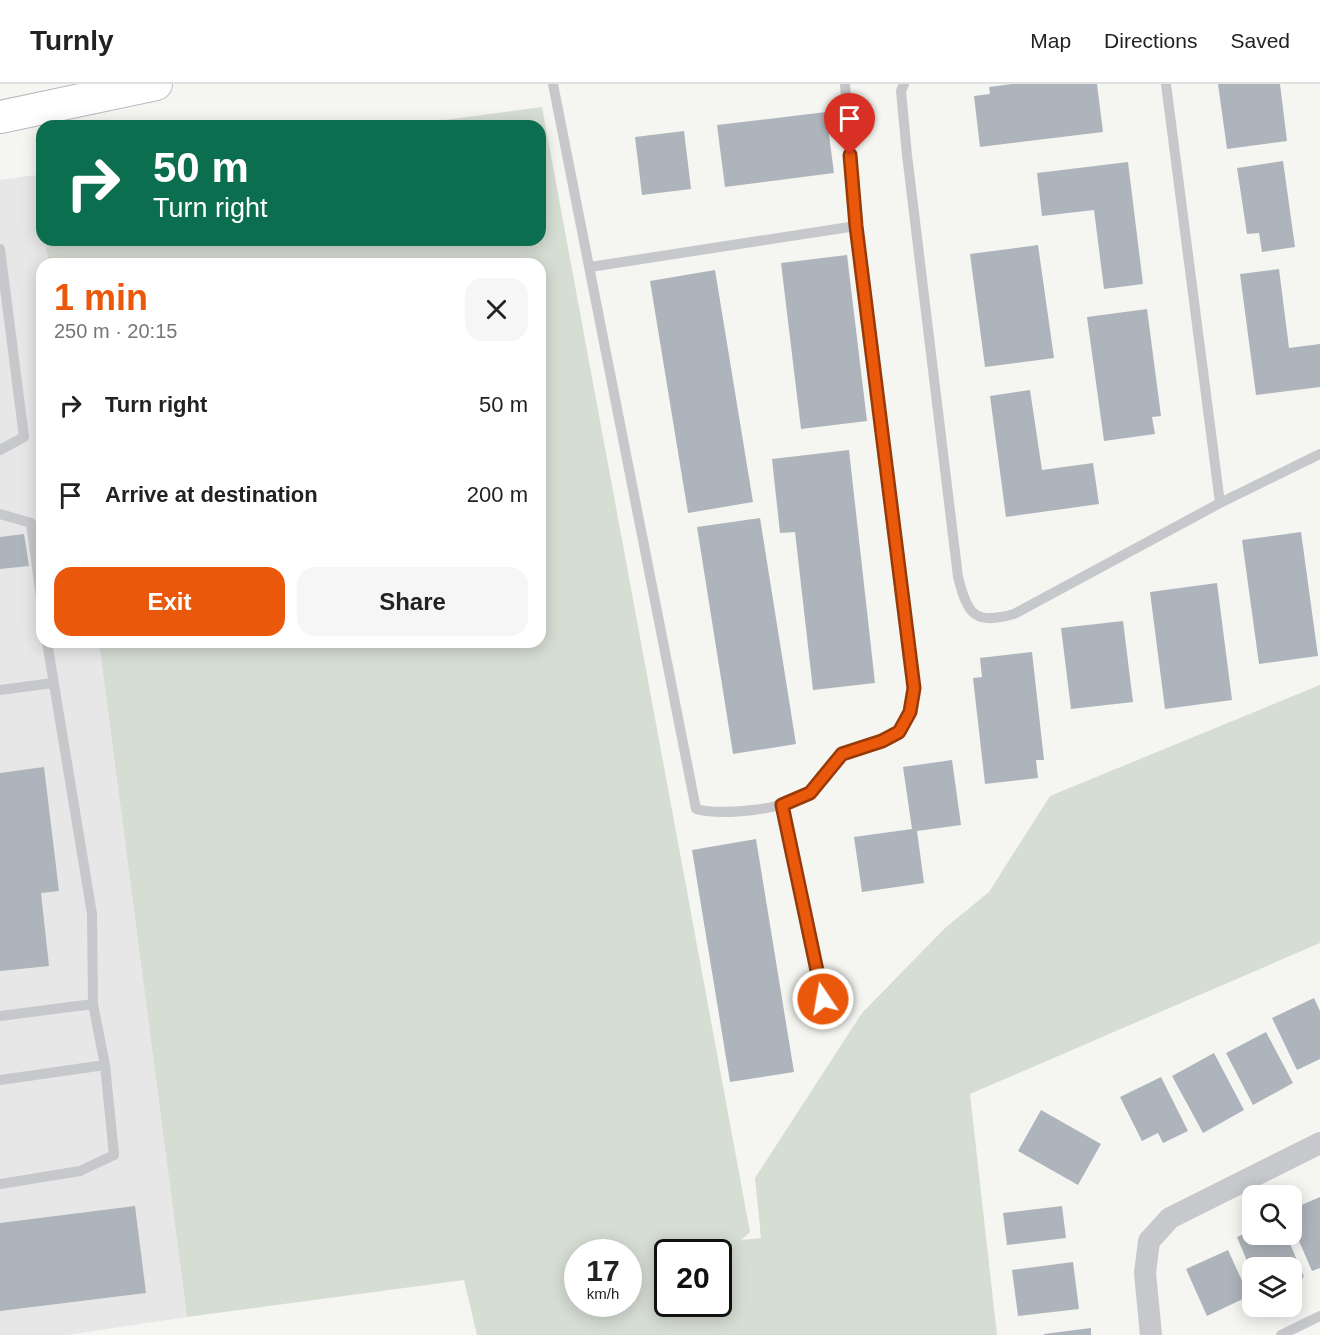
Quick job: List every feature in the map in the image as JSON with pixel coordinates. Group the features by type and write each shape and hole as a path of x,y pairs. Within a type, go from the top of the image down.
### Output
{"street":[{"path":"0,117 156,84"},
{"path":"1151,1335 1145,1273 1149,1241 1170,1218 1320,1143"}],"lane":[{"path":"554,84 696,809 712,813 782,805 810,793 842,754 882,741 899,732 910,712 914,688 856,226 845,84"},
{"path":"904,84 901,91 907,155 956,566 969,612 977,617 995,619 1014,614 1220,503 1320,454"},
{"path":"1166,84 1220,503"},
{"path":"590,267 856,226"},
{"path":"0,249 24,437 0,450"},
{"path":"0,514 30,523 36,564"},
{"path":"0,1184 80,1172 114,1155 105,1065 93,1004 92,914 48,648"},
{"path":"0,690 53,683"},
{"path":"782,805 823,999"},
{"path":"0,1016 93,1004"},
{"path":"0,1080 105,1065"},
{"path":"1281,1335 1320,1316"}],"shaded area":[{"path":"542,107 544,120 445,120"},
{"path":"546,129 750,1232 741,1240 761,1238 755,1178 862,1013 945,928 989,892 1050,796 1320,685 1320,943 970,1094 997,1335 477,1335 464,1280 187,1317 100,648 546,648 546,258 48,258 46,246 546,246"},
{"path":"36,175 36,246 46,246 48,258 36,258 36,648 100,648 187,1317 67,1335 0,1335 0,180"}],"building":[{"path":"1012,84 1097,84 1103,132 980,147 974,96 990,94 989,87"},
{"path":"1218,84 1280,84 1287,141 1227,149"},
{"path":"826,112 834,173 725,187 717,125"},
{"path":"684,131 691,189 642,195 635,137"},
{"path":"1283,161 1295,247 1262,252 1259,233 1247,234 1237,168"},
{"path":"1128,162 1143,284 1104,289 1094,210 1042,216 1037,173"},
{"path":"1038,245 1054,358 985,367 970,254"},
{"path":"847,255 867,421 801,429 781,263"},
{"path":"1279,269 1289,348 1320,344 1320,387 1256,395 1240,274"},
{"path":"715,270 753,502 688,513 650,281"},
{"path":"1147,309 1161,416 1152,417 1155,434 1104,441 1087,317"},
{"path":"1030,390 1042,470 1093,463 1099,504 1006,517 990,396"},
{"path":"849,450 875,683 813,690 795,532 780,533 772,459"},
{"path":"760,518 796,744 733,754 697,527"},
{"path":"1301,532 1318,656 1259,664 1242,540"},
{"path":"24,534 29,566 0,569 0,537"},
{"path":"1217,583 1232,700 1165,709 1150,592"},
{"path":"1123,621 1133,702 1071,709 1061,628"},
{"path":"1032,652 1044,760 1036,760 1038,778 985,784 973,678 982,677 980,658"},
{"path":"952,760 961,825 917,831 924,883 862,892 854,837 912,829 903,767"},
{"path":"44,767 59,891 41,893 49,966 0,971 0,773"},
{"path":"756,839 794,1072 730,1082 692,850"},
{"path":"1314,998 1320,1011 1320,1059 1297,1070 1272,1018"},
{"path":"1266,1032 1293,1083 1253,1105 1226,1053"},
{"path":"1214,1053 1244,1110 1203,1133 1172,1076"},
{"path":"1161,1077 1188,1131 1163,1143 1158,1133 1142,1141 1120,1097"},
{"path":"1041,1110 1101,1144 1078,1185 1018,1151"},
{"path":"1320,1197 1320,1268 1312,1271 1301,1245 1302,1205"},
{"path":"135,1206 146,1293 0,1311 0,1223"},
{"path":"1062,1206 1066,1238 1007,1245 1003,1213"},
{"path":"1242,1235 1242,1245 1291,1245 1296,1257 1245,1257 1237,1237"},
{"path":"1228,1250 1242,1281 1242,1299 1207,1316 1186,1269"},
{"path":"1073,1262 1079,1309 1018,1316 1012,1270"},
{"path":"1091,1328 1091,1335 1044,1335 1044,1334"}],"route":[{"path":"823,999 782,805 810,793 842,754 882,741 899,732 910,712 914,688 856,226 850,155"}]}
